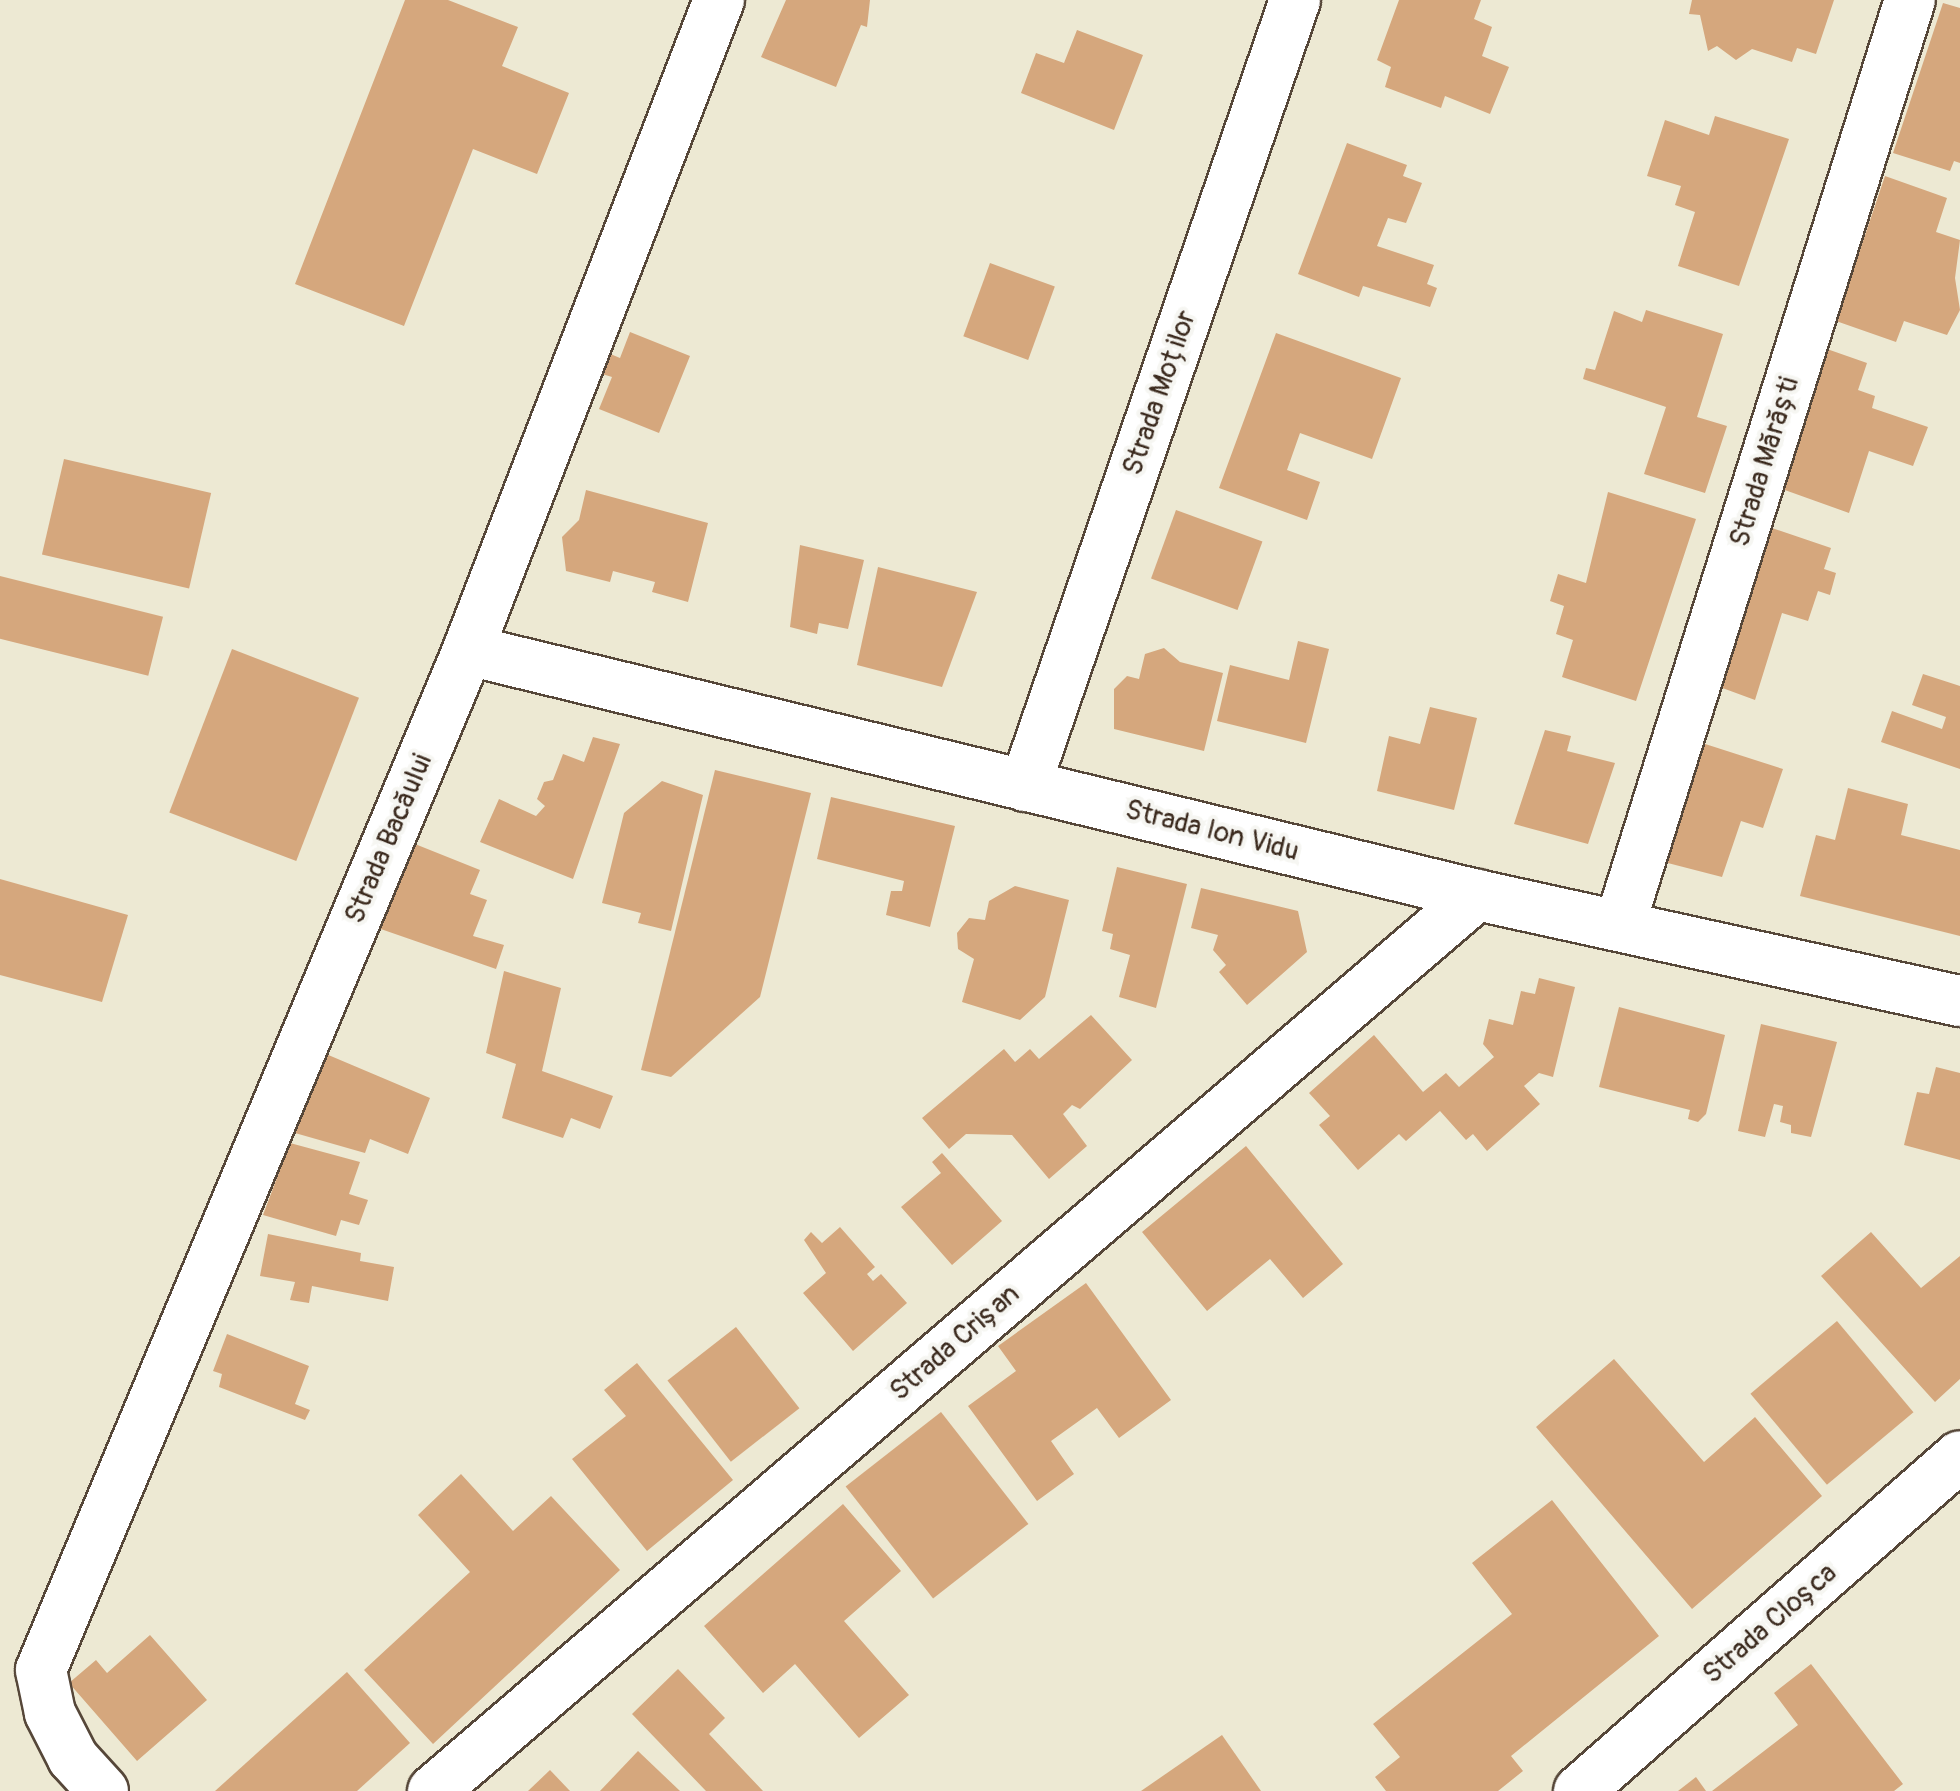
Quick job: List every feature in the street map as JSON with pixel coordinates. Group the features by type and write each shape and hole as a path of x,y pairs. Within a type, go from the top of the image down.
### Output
{"street":[{"name":"Strada Bacăului","path":"103,1791 73,1758 50,1712 41,1670 468,650 719,0"},
{"name":"Strada Moților","path":"1025,786 1295,0"},
{"name":"Strada Mărăști","path":"1620,924 1910,0"},
{"name":"Strada Ion Vidu","path":"468,650 1477,895 1960,1001"},
{"name":"Strada Crișan","path":"433,1791 1477,895"},
{"name":"Strada Cloșca","path":"1579,1791 1960,1456"}],"building":[{"path":"405,0 448,0 518,27 502,66 569,93 537,174 473,149 404,326 295,284"},
{"path":"786,0 870,0 867,27 861,25 836,87 761,57"},
{"path":"1399,0 1481,0 1474,19 1492,27 1482,56 1509,67 1490,114 1445,96 1441,108 1385,87 1391,67 1377,60"},
{"path":"1692,0 1834,0 1816,54 1797,48 1792,62 1752,49 1736,60 1717,46 1708,51 1700,15 1689,14"},
{"path":"1943,3 1960,8 1960,163 1954,161 1950,171 1893,153"},
{"path":"1077,30 1143,55 1114,130 1021,93 1036,53 1064,63"},
{"path":"1715,116 1789,139 1739,286 1678,266 1695,212 1675,205 1681,186 1647,176 1665,120 1709,135"},
{"path":"1347,143 1407,165 1403,176 1422,183 1406,223 1388,218 1377,246 1434,265 1427,284 1437,288 1430,307 1363,286 1359,297 1298,274"},
{"path":"1885,176 1947,198 1936,232 1960,240 1955,278 1960,310 1947,335 1904,321 1896,342 1836,321"},
{"path":"990,263 1055,287 1028,360 963,336"},
{"path":"1646,310 1723,334 1697,417 1727,426 1705,493 1644,474 1666,407 1583,379 1586,368 1595,370 1614,311 1642,322"},
{"path":"630,332 690,356 659,433 599,409 612,377 599,373 608,353 620,358"},
{"path":"1276,333 1401,378 1372,459 1300,433 1287,470 1320,482 1307,520 1219,488"},
{"path":"1827,349 1867,363 1858,390 1875,396 1872,408 1928,427 1913,466 1869,451 1849,513 1782,489"},
{"path":"64,459 211,493 189,588 42,554"},
{"path":"586,490 708,523 688,602 652,592 655,582 613,571 610,582 566,571 562,537 579,520"},
{"path":"1608,492 1696,519 1636,701 1562,677 1573,640 1556,634 1564,606 1550,601 1558,574 1586,583"},
{"path":"1176,510 1262,541 1237,610 1151,579"},
{"path":"1769,527 1831,548 1824,569 1836,573 1830,595 1818,591 1808,621 1782,613 1755,700 1717,686"},
{"path":"800,545 864,560 848,629 819,623 817,634 790,627"},
{"path":"878,567 977,592 942,687 857,665"},
{"path":"0,576 163,617 148,676 0,639"},
{"path":"1298,641 1329,649 1306,743 1217,721 1230,665 1289,680"},
{"path":"1164,648 1180,662 1223,673 1204,751 1114,729 1114,689 1127,676 1139,679 1145,654"},
{"path":"232,649 359,698 296,861 169,812"},
{"path":"1923,674 1960,686 1960,769 1881,742 1892,711 1942,729 1946,717 1912,705"},
{"path":"1430,707 1477,718 1454,810 1377,791 1389,736 1420,744"},
{"path":"1545,730 1571,736 1567,751 1615,763 1588,844 1514,824"},
{"path":"593,737 620,744 573,879 480,842 499,799 536,816 545,806 537,799 544,782 553,780 563,754 584,762"},
{"path":"1699,742 1783,769 1763,828 1741,821 1722,877 1660,861"},
{"path":"715,770 811,793 760,997 671,1077 641,1070"},
{"path":"662,781 703,795 671,931 638,923 641,913 602,903 624,813"},
{"path":"1848,788 1908,804 1901,835 1960,850 1960,936 1800,896 1816,835 1835,840"},
{"path":"831,797 955,826 930,927 886,915 891,891 902,891 904,881 817,859"},
{"path":"410,842 480,870 470,894 487,900 473,936 504,945 496,969 375,927"},
{"path":"1117,867 1187,884 1156,1008 1119,997 1130,955 1110,949 1113,934 1102,931"},
{"path":"0,879 128,915 102,1002 0,975"},
{"path":"1015,886 1069,900 1045,997 1020,1020 962,1002 974,959 958,949 957,933 969,918 985,920 989,901"},
{"path":"1201,888 1298,911 1307,952 1247,1005 1219,972 1226,965 1213,950 1218,935 1191,928"},
{"path":"504,971 561,988 542,1071 613,1096 600,1129 571,1118 563,1138 502,1118 516,1064 486,1053"},
{"path":"1539,978 1575,987 1553,1077 1539,1073 1524,1086 1540,1104 1487,1151 1473,1134 1466,1140 1440,1111 1406,1141 1399,1134 1358,1170 1319,1125 1330,1116 1309,1093 1374,1035 1423,1092 1446,1073 1459,1087 1494,1057 1483,1044 1489,1019 1513,1025 1521,991 1535,994"},
{"path":"1619,1007 1725,1035 1706,1114 1698,1122 1688,1119 1690,1110 1599,1087"},
{"path":"1091,1015 1132,1060 1080,1109 1072,1105 1063,1114 1087,1146 1049,1179 1012,1135 966,1134 949,1149 922,1118 1004,1049 1015,1062 1030,1049 1039,1059"},
{"path":"1761,1024 1837,1042 1811,1137 1791,1133 1791,1125 1780,1122 1783,1106 1774,1104 1765,1137 1738,1131"},
{"path":"326,1054 430,1098 408,1154 370,1139 365,1153 295,1133"},
{"path":"1936,1067 1960,1073 1960,1160 1904,1145 1917,1092 1929,1094"},
{"path":"290,1143 360,1162 349,1194 368,1200 359,1225 341,1220 336,1236 263,1215"},
{"path":"1246,1146 1343,1264 1303,1298 1270,1259 1207,1311 1142,1232"},
{"path":"942,1153 1002,1221 952,1265 901,1207 941,1173 932,1162"},
{"path":"840,1227 875,1267 867,1274 873,1281 881,1274 907,1303 853,1351 803,1293 826,1273 804,1240 811,1232 822,1243"},
{"path":"1871,1232 1921,1288 1960,1256 1960,1379 1935,1402 1821,1276"},
{"path":"268,1234 361,1253 360,1261 394,1267 388,1301 312,1286 309,1303 290,1300 295,1282 260,1276"},
{"path":"1086,1283 1171,1400 1119,1438 1097,1408 1051,1441 1074,1474 1037,1501 968,1406 1016,1371 998,1346"},
{"path":"1837,1321 1913,1412 1827,1485 1750,1394"},
{"path":"736,1327 799,1408 731,1462 667,1381"},
{"path":"227,1334 309,1366 295,1404 310,1410 305,1420 219,1387 222,1374 213,1371"},
{"path":"1614,1359 1704,1462 1755,1417 1822,1496 1692,1609 1536,1427"},
{"path":"637,1363 733,1480 647,1551 572,1459 626,1416 604,1390"},
{"path":"941,1412 1028,1524 933,1598 846,1486"},
{"path":"461,1474 513,1531 551,1496 620,1570 433,1744 364,1670 470,1572 418,1515"},
{"path":"1552,1500 1659,1636 1511,1756 1523,1771 1498,1791 1386,1791 1375,1777 1400,1757 1373,1724 1512,1614 1472,1563"},
{"path":"843,1504 901,1571 844,1621 909,1695 859,1738 795,1664 763,1693 704,1626"},
{"path":"150,1635 207,1700 137,1761 69,1683 96,1660 107,1673"},
{"path":"1811,1664 1903,1784 1894,1791 1712,1791 1798,1725 1774,1693"},
{"path":"678,1669 725,1718 709,1734 763,1791 706,1791 632,1714"},
{"path":"347,1672 410,1743 357,1791 215,1791"},
{"path":"1222,1735 1261,1791 1141,1791"},
{"path":"638,1751 680,1791 600,1791"},
{"path":"550,1770 570,1791 528,1791"},
{"path":"1696,1777 1706,1791 1678,1791"}]}
